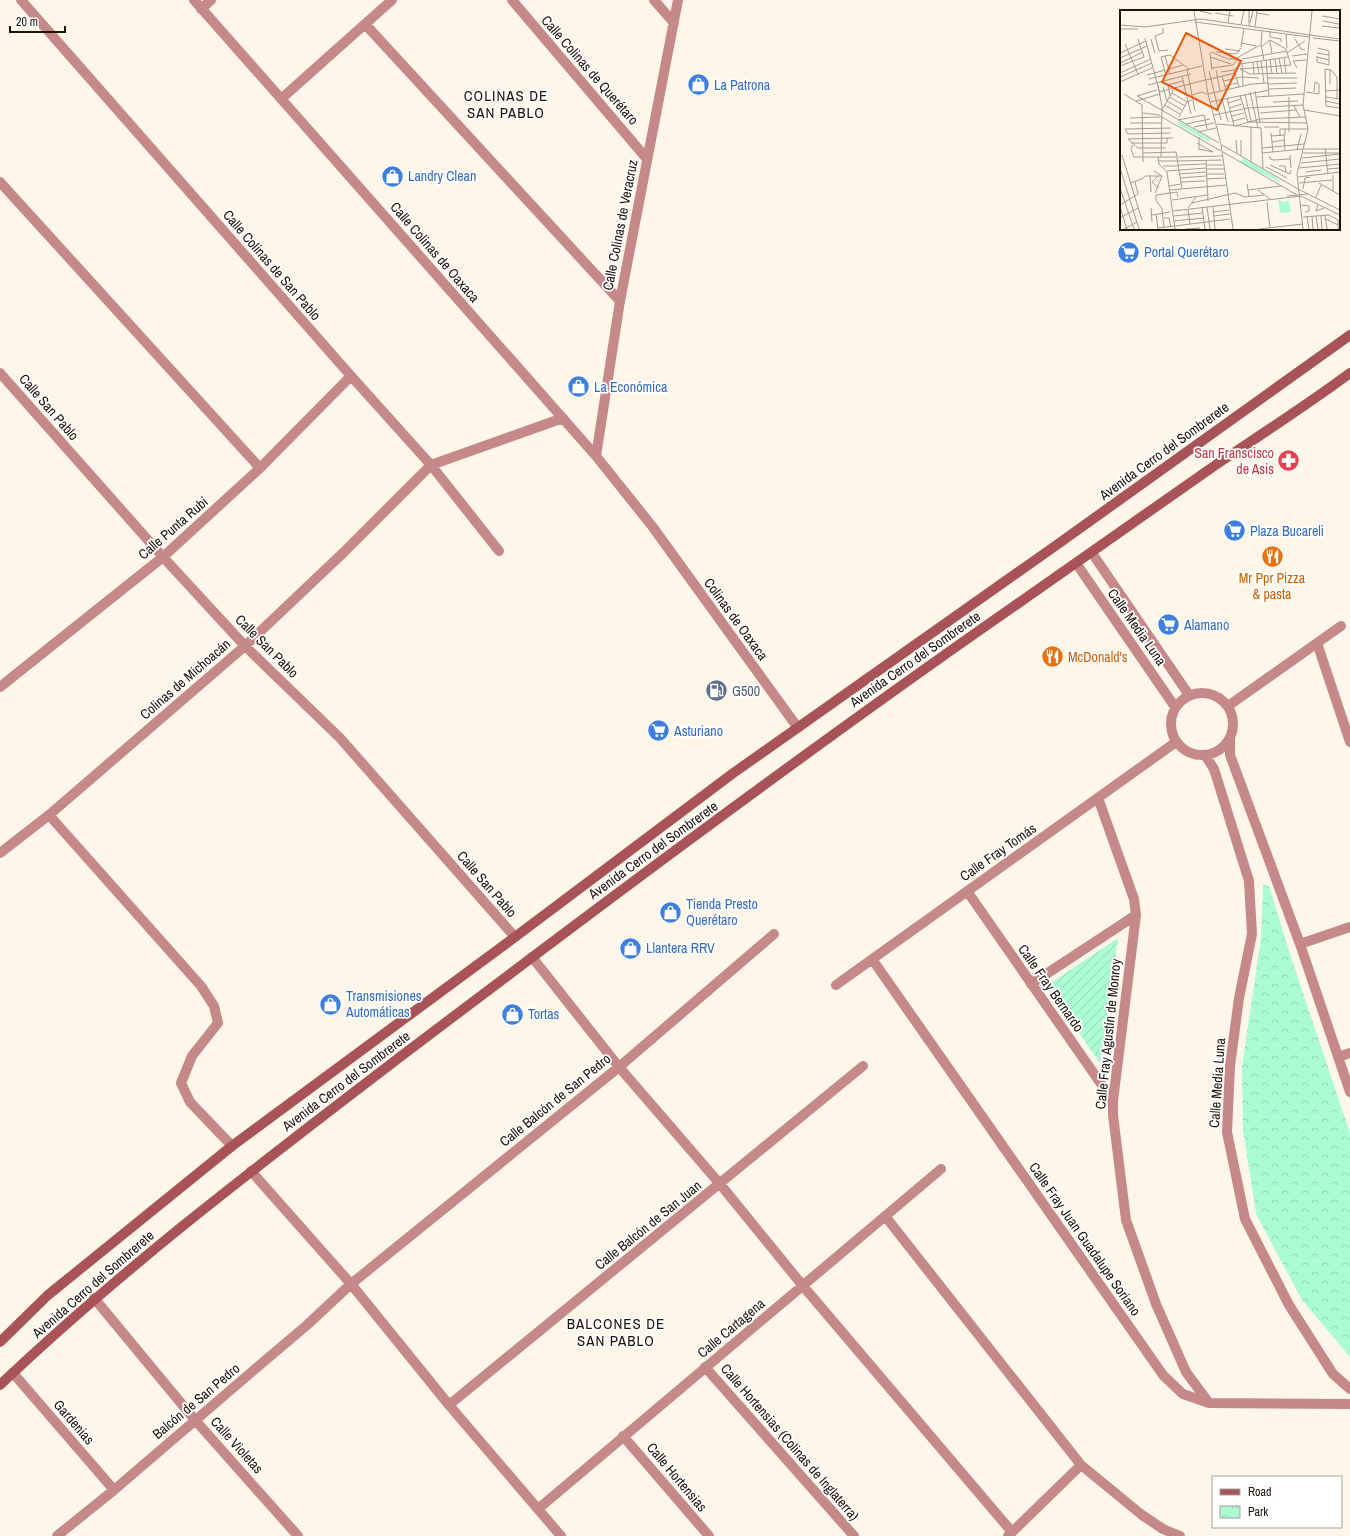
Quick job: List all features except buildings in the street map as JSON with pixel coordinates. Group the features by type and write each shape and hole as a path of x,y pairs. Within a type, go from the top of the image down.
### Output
{"main road":[{"name":"Avenida Cerro del Sombrerete","path":"0,1342 48,1296 232,1146 515,937 732,774 1064,540 1350,335"},
{"name":"Avenida Cerro del Sombrerete","path":"0,1385 94,1298 251,1171 532,957 845,726 1232,454 1306,406 1350,373"}],"street":[{"name":"Calle Colinas de San Pablo","path":"21,0 431,465 499,551"},
{"name":"Calle Colinas de Oaxaca","path":"194,0 563,418 596,456 652,526"},
{"path":"201,9 211,0"},
{"path":"281,99 392,0"},
{"name":"Calle Colinas de Querétaro","path":"512,0 647,159"},
{"path":"654,0 674,22"},
{"name":"Calle Colinas de Veracruz","path":"596,456 620,301 678,0"},
{"path":"365,24 620,301"},
{"path":"0,182 260,468"},
{"name":"Calle San Pablo","path":"0,373 163,557 245,646 340,738 515,937"},
{"name":"Calle Punta Rubí","path":"0,687 163,557 260,468 351,376"},
{"path":"431,465 563,418"},
{"name":"Colinas de Michoacán","path":"0,853 49,815 245,646 344,552 431,465"},
{"name":"Colinas de Oaxaca","path":"652,526 798,728"},
{"name":"Calle Media Luna","path":"1092,553 1189,695"},
{"name":"Calle Media Luna","path":"1076,563 1175,707"},
{"path":"1228,706 1341,626"},
{"path":"1317,644 1350,742"},
{"path":"1230,737 1223,746 1214,752 1205,755 1194,754 1184,750 1176,742 1170,728 1171,717 1175,707 1182,699 1199,692 1210,693 1220,698 1228,706 1232,716 1233,727 1230,737 1230,755 1300,944 1350,1092"},
{"name":"Calle Fray Tomás","path":"836,985 1176,742"},
{"name":"Calle Media Luna","path":"1205,755 1214,769 1249,881 1252,934 1239,998 1230,1066 1227,1132 1245,1219 1289,1305 1333,1374 1350,1389"},
{"name":"Calle Fray Agustín de Monroy","path":"1098,798 1134,899 1136,915 1113,1101 1113,1115 1126,1220 1156,1304 1186,1372 1209,1403"},
{"path":"49,815 201,986 214,1006 218,1023 192,1056 181,1083 190,1102 232,1146"},
{"name":"Calle Fray Bernardo","path":"966,891 1113,1101"},
{"path":"1031,984 1136,915"},
{"path":"1300,944 1350,927"},
{"name":"Calle Balcón de San Pedro","path":"351,1284 618,1067 774,934"},
{"path":"532,957 618,1067 720,1184 1010,1534 1082,1465"},
{"name":"Calle Fray Juan Guadalupe Soriano","path":"872,959 1163,1375 1183,1394 1209,1403 1350,1404"},
{"path":"1338,1057 1350,1053"},
{"name":"Calle Balcón de San Juan","path":"449,1405 863,1066"},
{"name":"Calle Cartagena","path":"538,1509 941,1169"},
{"path":"251,1171 351,1284 449,1405 561,1536"},
{"path":"885,1216 1082,1465 1163,1533 1180,1536"},
{"name":"Balcón de San Pedro","path":"57,1536 114,1490 307,1325 351,1284"},
{"name":"Calle Violetas","path":"94,1298 195,1420 295,1535"},
{"name":"Calle Hortensias (Colinas de Inglaterra)","path":"705,1368 854,1536"},
{"name":"Gardenias","path":"13,1373 114,1490"},
{"name":"Calle Hortensias","path":"623,1436 709,1536"}],"green space":[{"path":"1263,885 1269,886 1288,948 1350,1133 1350,1357 1302,1300 1256,1214 1243,1130 1242,1067 1261,938"},
{"path":"1118,938 1100,1063 1046,986"}],"place":[{"name":"La Patrona","path":"699,85"},
{"name":"Landry Clean","path":"392,176"},
{"name":"Portal Querétaro","path":"1128,252"},
{"name":"La Económica","path":"578,387"},
{"name":"San Franscisco de Asis","path":"1289,461"},
{"name":"Plaza Bucareli","path":"1234,531"},
{"name":"Mr Ppr Pizza & pasta","path":"1272,556"},
{"name":"Alamano","path":"1168,625"},
{"name":"McDonald's","path":"1053,657"},
{"name":"G500","path":"717,691"},
{"name":"Asturiano","path":"659,731"},
{"name":"Tienda Presto Querétaro","path":"670,912"},
{"name":"Llantera RRV","path":"630,948"},
{"name":"Transmisiones Automáticas","path":"330,1004"},
{"name":"Tortas","path":"512,1014"}],"district":[{"name":"COLINAS DE SAN PABLO","path":"506,104"},
{"name":"BALCONES DE SAN PABLO","path":"616,1332"}]}
